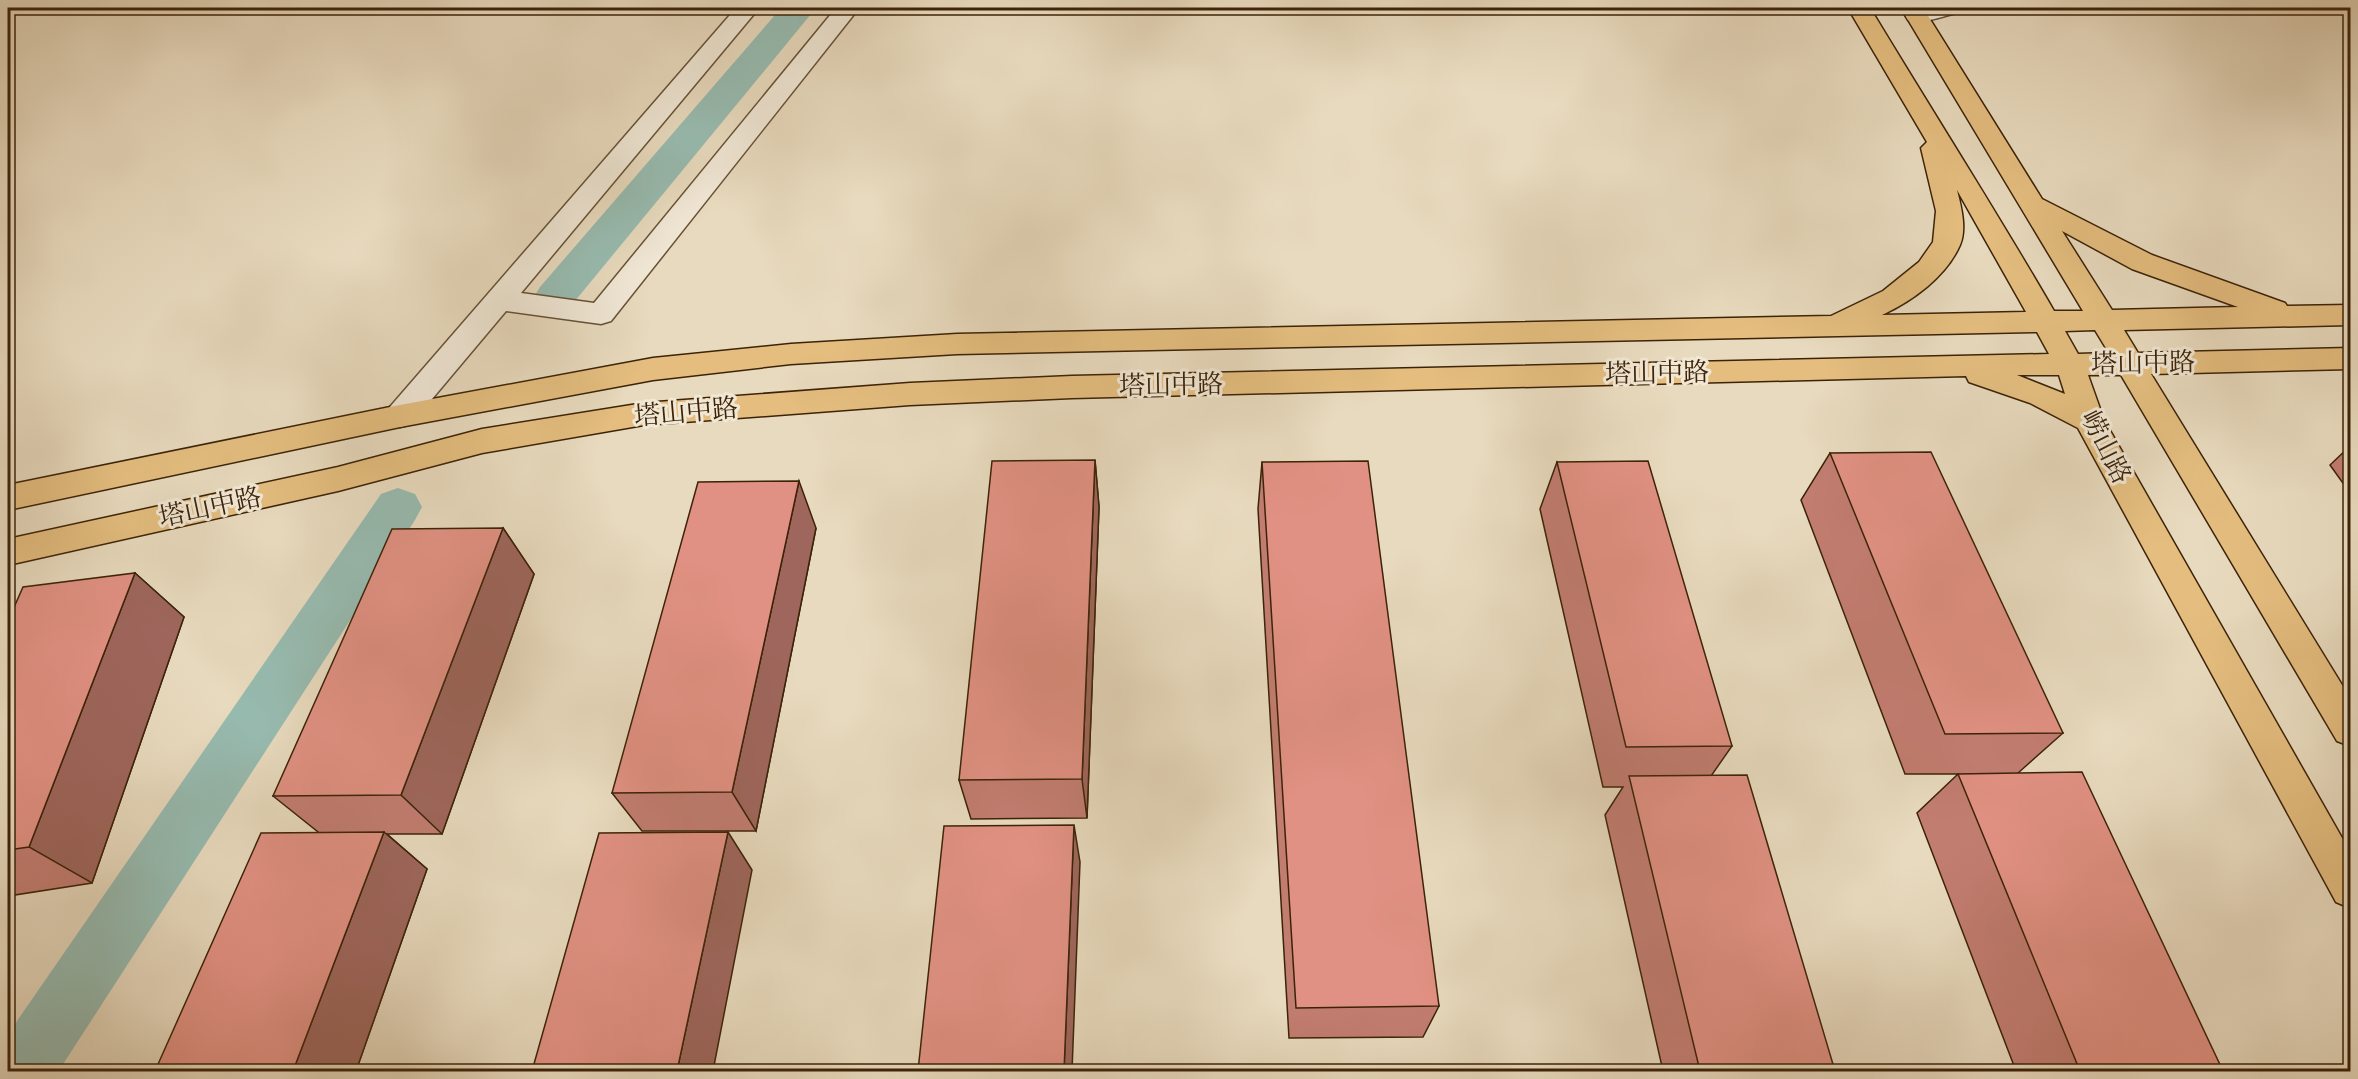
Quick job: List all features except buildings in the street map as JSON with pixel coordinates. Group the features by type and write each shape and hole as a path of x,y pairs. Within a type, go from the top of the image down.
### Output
{"main road":[{"name":"崂山路","path":"1859,8 1929,126 1976,197 2070,365 2089,420 2350,889"},
{"path":"1914,11 2173,434 2350,730"},
{"path":"1828,327 1893,298 1929,269 1947,243 1949,211 1929,126"},
{"path":"2032,204 2142,262 2293,317"},
{"name":"塔山中路","path":"8,498 400,416 653,369 803,353 957,344 2350,315"},
{"name":"塔山中路","path":"8,552 338,479 482,441 644,414 910,394 1072,387 1946,365 2130,364 2350,358"},
{"path":"2173,434 2171,401 2185,375 2198,362"},
{"path":"1946,365 1992,377 2022,388 2089,420"}],"street":[{"path":"400,416 748,8"},
{"path":"500,300 601,314 848,8"},
{"path":"1914,11 1948,8"}],"waterway":[{"path":"555,297 799,8"},
{"path":"20,1072 398,507"}]}
